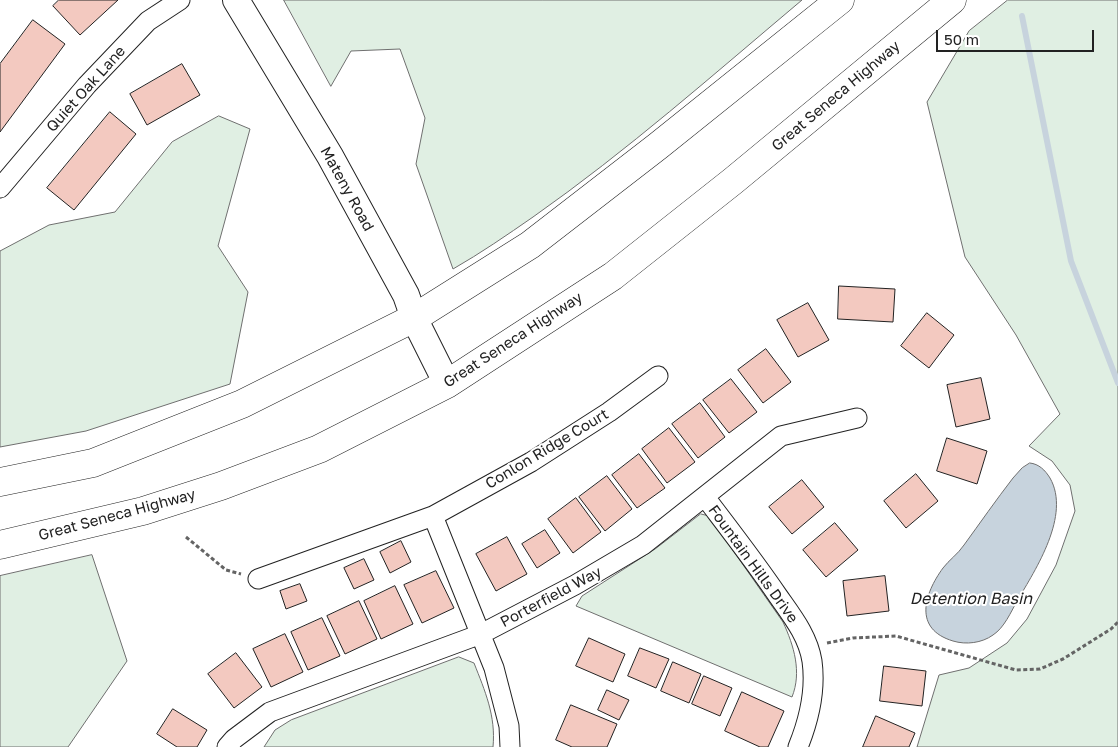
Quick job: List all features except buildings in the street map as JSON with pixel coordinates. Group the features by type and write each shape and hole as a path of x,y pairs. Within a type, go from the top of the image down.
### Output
{"main road":[{"path":"0,482 94,462 242,404 414,318 530,245 658,146 840,0"},
{"name":"Great Seneca Highway","path":"0,545 143,511 221,486 319,449 447,384 613,276 734,181 952,0"}],"street":[{"name":"Quiet Oak Lane","path":"0,188 87,86 148,21 180,0"},
{"name":"Mateny Road","path":"236,0 330,156 406,295 414,318 447,384"},
{"name":"Conlon Ridge Court","path":"258,579 433,516 531,462 609,412 658,376"},
{"name":"Porterfield Way","path":"227,747 234,739 270,712 481,634 575,585 634,550 705,497 781,436 857,418"},
{"name":"Fountain Hills Drive","path":"705,497 756,563 801,629 812,660 813,682 811,705 798,747"},
{"path":"433,516 494,668 509,726 510,747"}],"path":[{"path":"186,537 226,570 258,579"},
{"path":"807,648 853,638 896,636 1016,670 1040,669 1064,659 1118,622"}],"green space":[{"path":"284,0 802,0 670,112 602,166 533,217 453,269 416,164 425,118 400,49 351,51 331,86"},
{"path":"1008,0 1118,0 1118,747 917,747 939,675 969,668 1007,643 1027,619 1056,565 1075,511 1070,485 1052,461 1029,446 1060,414 1016,335 965,257 927,102 969,31"},
{"path":"219,116 250,129 218,246 248,292 230,384 86,431 0,447 0,251 49,225 115,212 172,142"},
{"path":"701,514 709,516 783,622 795,659 796,678 792,697 576,606 582,596 655,549"},
{"path":"92,555 127,661 68,747 0,747 0,576"},
{"path":"459,657 474,663 482,684 489,704 493,725 493,747 264,747 275,730 291,720"}],"water":[{"name":"Detention Basin","path":"1030,463 1039,466 1046,472 1055,493 1054,525 1041,558 1007,620 997,632 984,640 968,643 953,641 940,635 932,628 927,619 926,610 927,599 936,578 945,565 962,548 1013,478 1022,468"}],"waterway":[{"path":"1022,16 1071,261 1118,383"}]}
